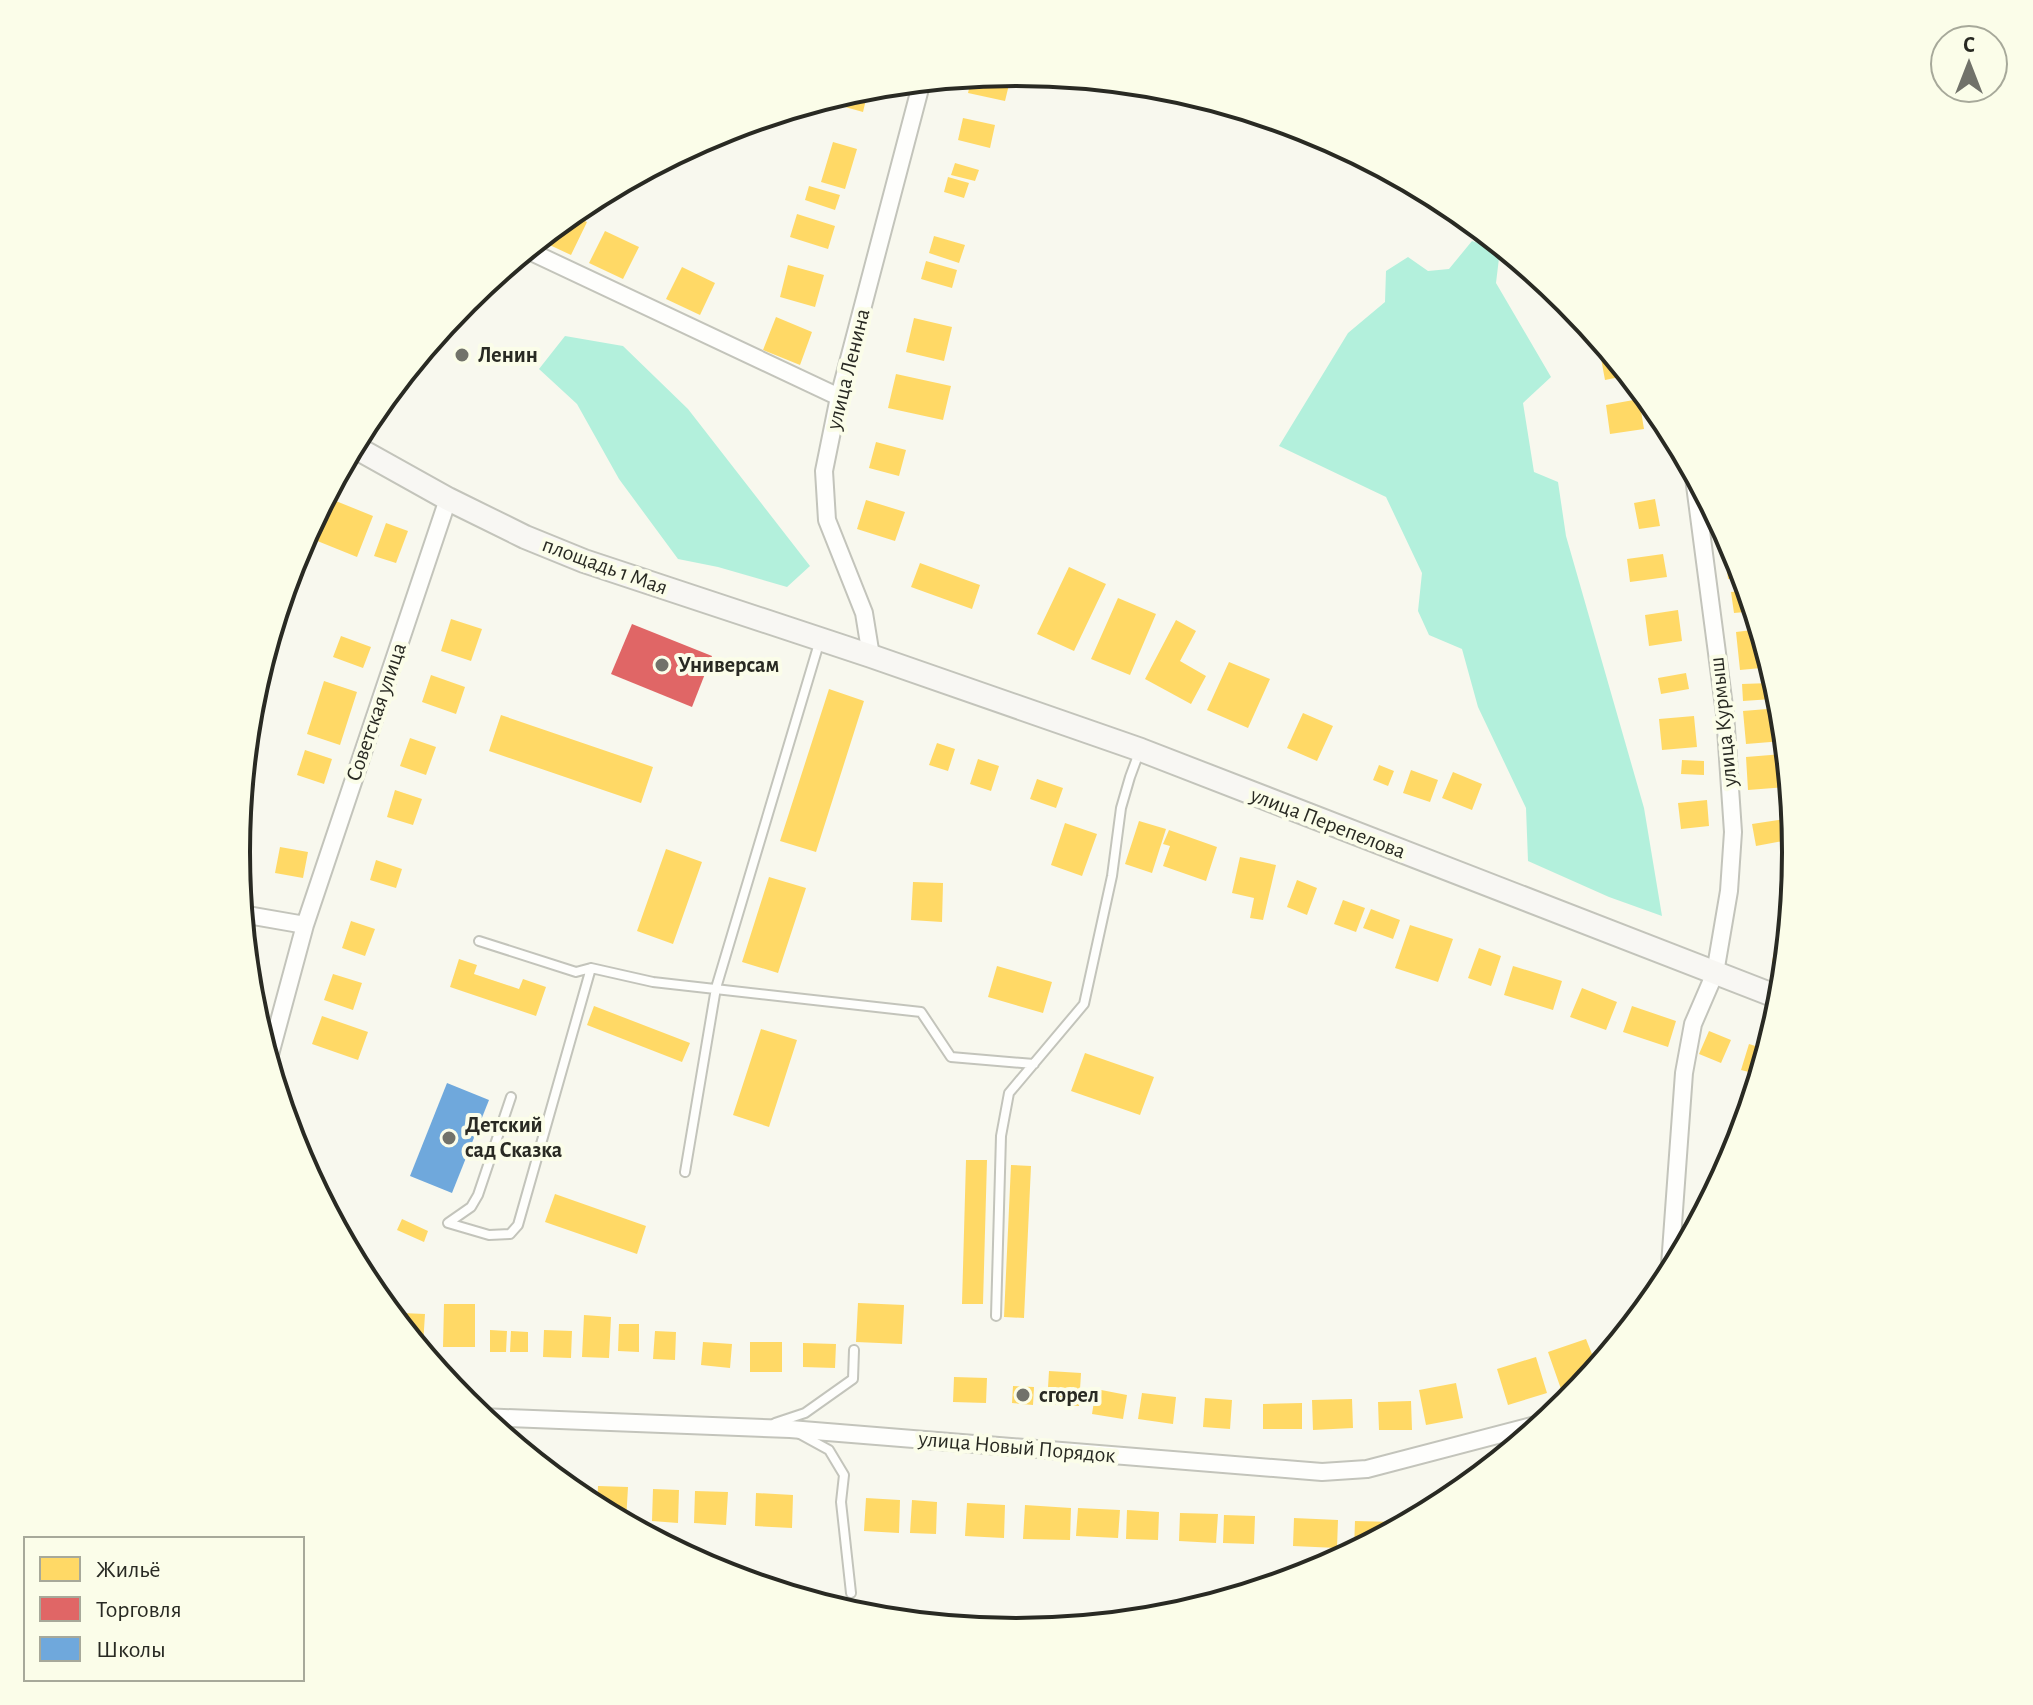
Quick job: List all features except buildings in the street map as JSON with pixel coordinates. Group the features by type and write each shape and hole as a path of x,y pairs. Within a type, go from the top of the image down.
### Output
{"street":[{"name":"улица Ленина","path":"871,656 864,613 827,520 824,471 839,397 919,93"},
{"path":"537,255 839,397"},
{"name":"площадь 1 Мая","path":"364,452 448,499 525,537 584,561 871,656"},
{"name":"Советская улица","path":"274,1041 305,925 448,499"},
{"name":"улица Курмыш","path":"1697,500 1725,714 1733,832 1729,891 1715,973"},
{"name":"улица Перепелова","path":"871,656 1141,750 1769,994"},
{"path":"253,916 305,925"},
{"path":"1671,1250 1684,1073 1693,1024 1715,973"},
{"name":"улица Новый Порядок","path":"499,1418 790,1429 1322,1472 1367,1469 1523,1428"}],"lane":[{"path":"685,1172 716,988 820,639"},
{"path":"996,1316 1001,1136 1009,1093 1084,1004 1112,876 1121,808 1141,750"},
{"path":"479,941 576,972 591,968 653,982 921,1012 951,1057 1034,1064"},
{"path":"511,1097 478,1195 471,1207 448,1223 489,1235 510,1234 518,1225 591,968"},
{"path":"735,1427 777,1423 805,1413 853,1379 854,1350"},
{"path":"790,1429 829,1450 844,1475 841,1502 851,1593"}],"shaded area":[{"path":"1472,241 1484,245 1499,257 1496,283 1551,377 1523,403 1534,472 1558,482 1566,536 1644,808 1662,916 1609,897 1528,861 1526,808 1478,707 1462,649 1429,635 1418,611 1422,573 1386,497 1279,446 1348,333 1385,302 1386,271 1408,257 1428,271 1449,269"},
{"path":"565,336 623,346 688,409 810,566 787,587 678,559 619,479 577,404 539,369"}],"place":[{"name":"Ленин","path":"462,355"},
{"name":"Универсам","path":"662,665"},
{"name":"Детский сад Сказка","path":"449,1138"},
{"name":"сгорел","path":"1023,1395"}]}
